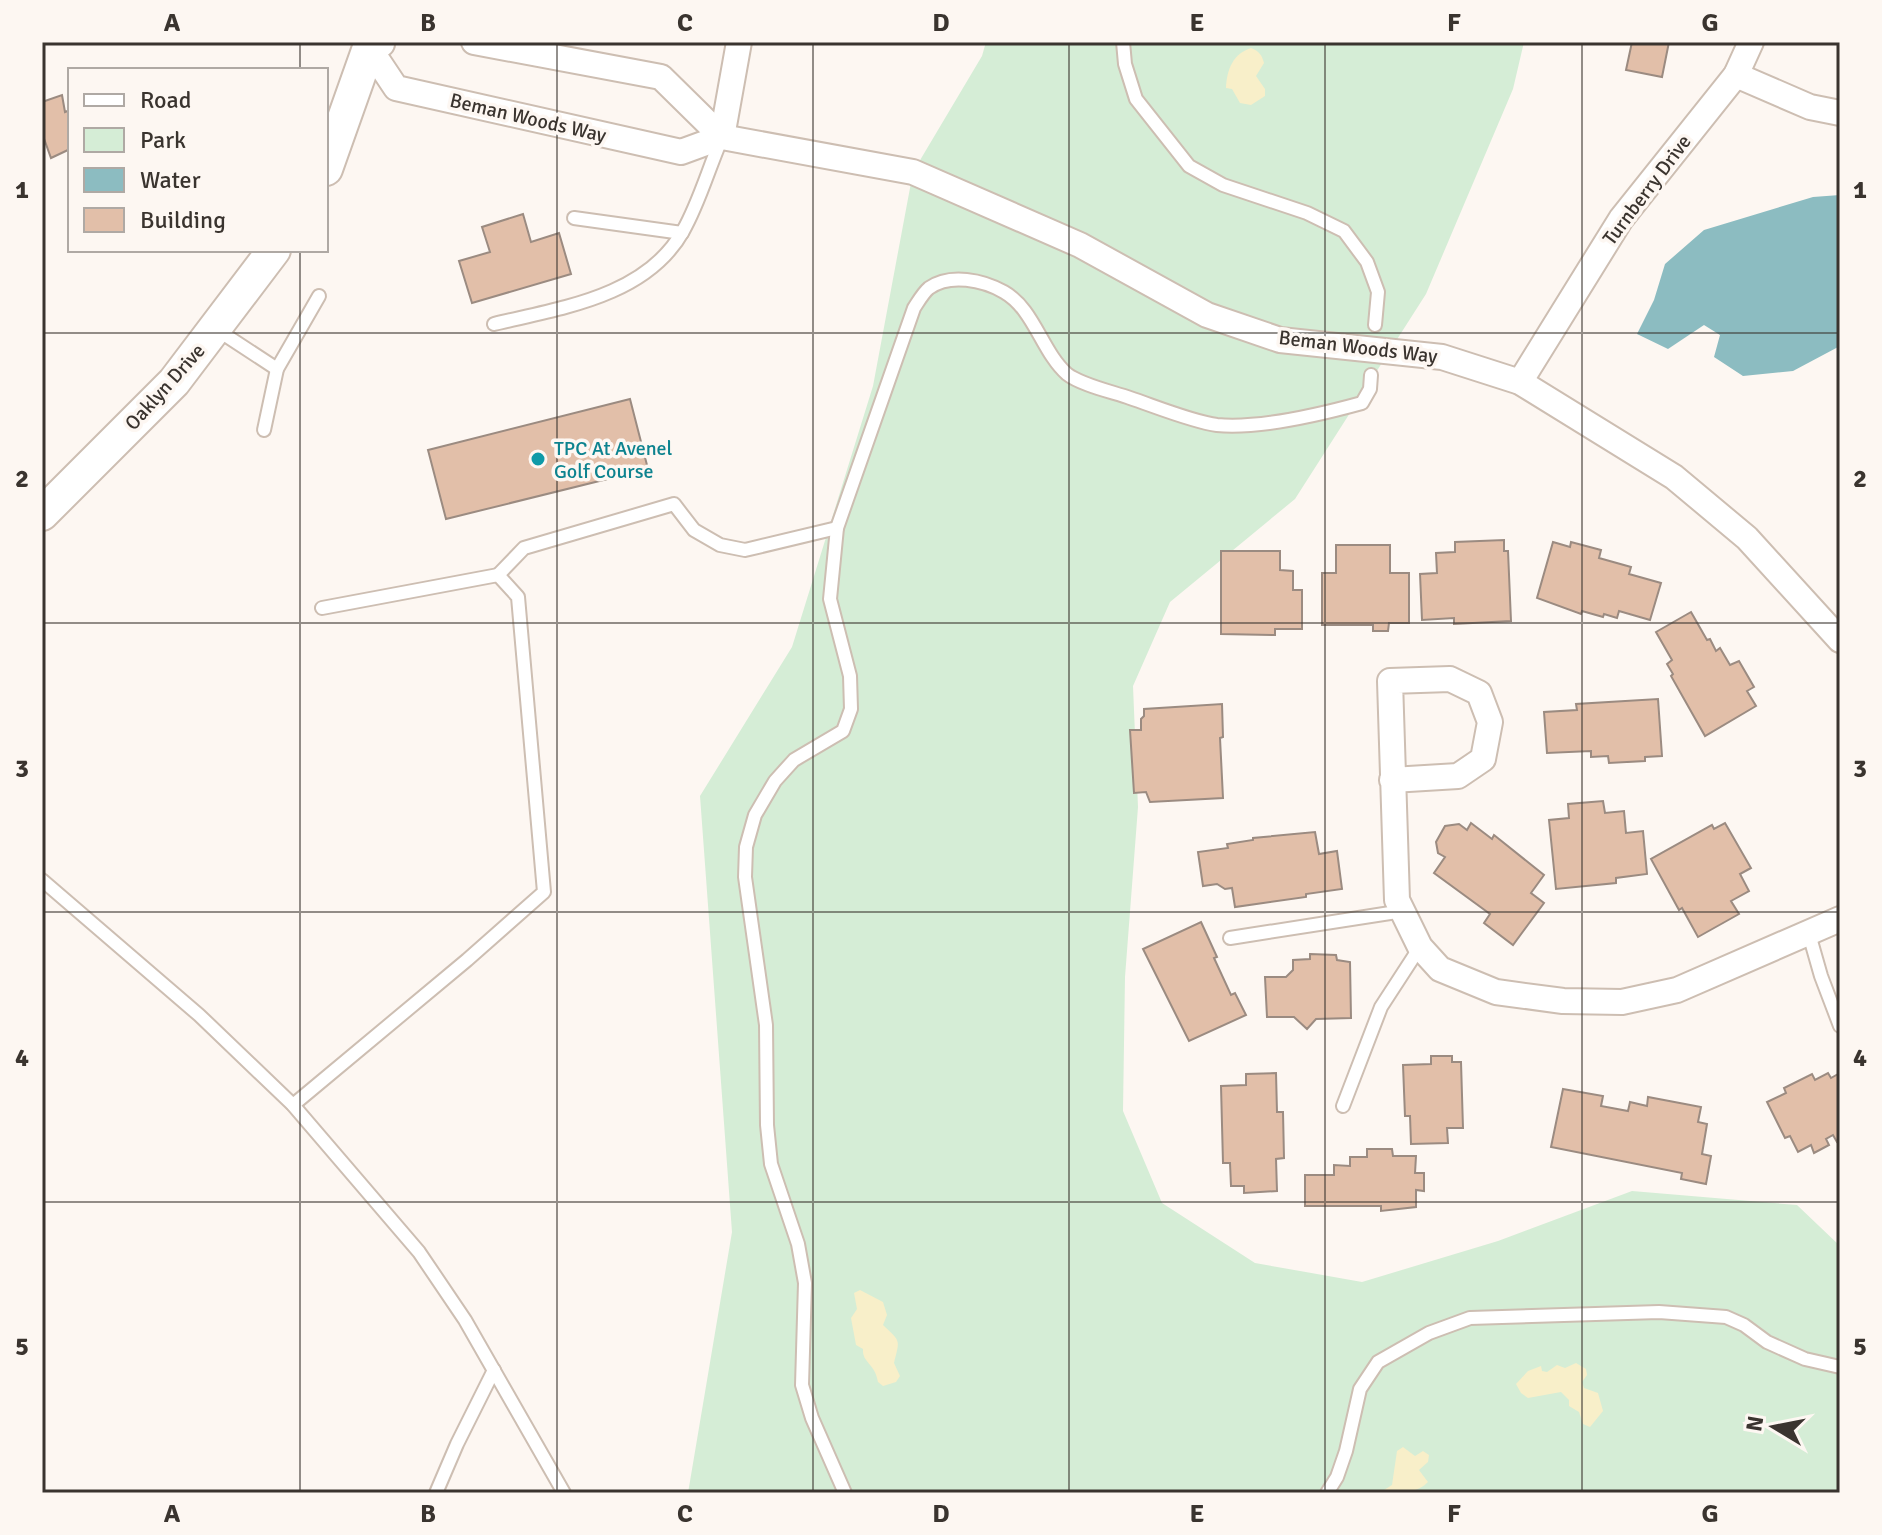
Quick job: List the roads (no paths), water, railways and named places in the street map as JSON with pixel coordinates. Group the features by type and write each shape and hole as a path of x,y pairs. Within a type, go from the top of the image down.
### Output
{"street":[{"path":"474,42 661,77 722,137"},
{"path":"722,137 739,42"},
{"name":"Turnberry Drive","path":"1520,382 1621,219 1736,75 1751,42"},
{"path":"328,163 370,44"},
{"name":"Beman Woods Way","path":"370,44 396,88 681,152 722,137 913,172 1080,245 1207,315 1280,340 1442,357 1520,382 1674,477 1747,538 1840,640"},
{"path":"1736,75 1810,107 1840,113"},
{"name":"Oaklyn Drive","path":"42,514 174,382 273,252"},
{"path":"1392,780 1458,776 1483,759 1490,722 1479,693 1450,679 1390,681 1392,780 1397,900 1420,947 1440,969 1496,992 1563,1001 1622,1002 1677,990 1840,919"}],"lane":[{"path":"1123,42 1125,64 1136,99 1189,166 1223,185 1307,213 1344,231 1367,262 1378,292 1375,325"},
{"path":"494,324 601,297 648,271 682,233 722,137"},
{"path":"574,218 682,233"},
{"path":"845,1493 812,1418 802,1385 805,1283 798,1244 771,1164 767,1125 766,1025 745,877 746,847 755,815 775,781 794,760 843,731 851,709 850,676 830,599 837,528 914,308 927,289 946,281 974,280 1006,293 1028,317 1044,346 1069,375 1216,425 1252,425 1362,403 1370,389 1371,375"},
{"path":"264,430 277,369 319,296"},
{"path":"216,329 277,369"},
{"path":"322,608 498,575 524,548 674,504 694,530 720,545 745,550 837,528"},
{"path":"293,1105 544,892 518,597 498,575"},
{"path":"42,880 199,1015 293,1105 419,1252 494,1370 564,1493"},
{"path":"1230,938 1403,911"},
{"path":"1809,934 1840,1026"},
{"path":"1343,1106 1381,1007 1420,947"},
{"path":"1327,1493 1337,1477 1346,1451 1360,1389 1378,1362 1429,1333 1470,1318 1659,1312 1726,1317 1744,1325 1767,1342 1805,1359 1840,1367"},
{"path":"436,1493 494,1370"}],"water":[{"path":"1840,195 1840,346 1793,371 1743,376 1714,357 1720,335 1704,325 1668,349 1637,334 1654,300 1665,264 1704,230 1813,197"}],"place":[{"name":"TPC At Avenel Golf Course","path":"538,459"}]}
